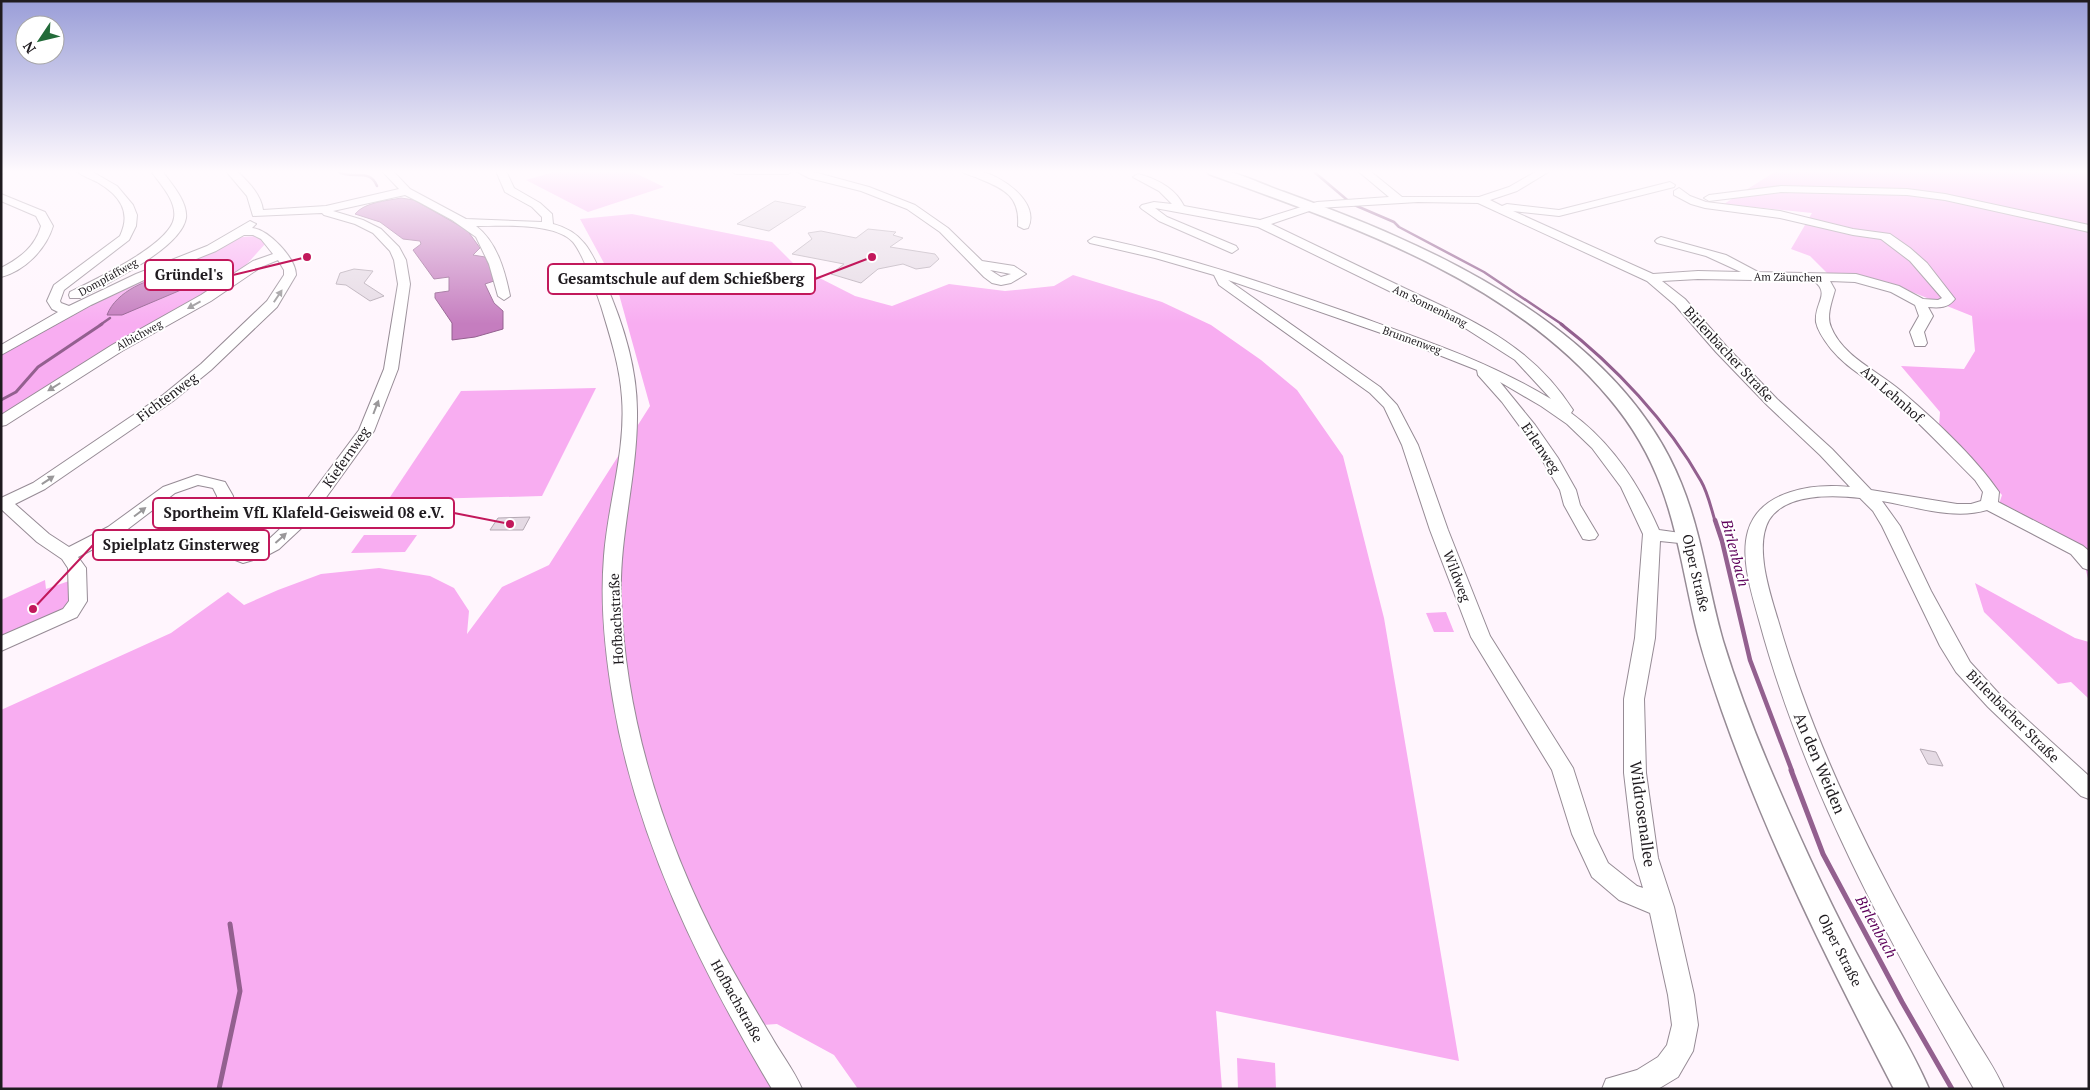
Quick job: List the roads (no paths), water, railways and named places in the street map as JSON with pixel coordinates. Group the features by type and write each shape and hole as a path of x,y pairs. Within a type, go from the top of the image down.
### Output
{"main road":[{"name":"Olper Straße","path":"1346,222 1413,249 1482,285 1548,329 1606,383 1645,435 1671,482 1689,539 1711,639 1733,706 1762,782 1822,916 1912,1089"}],"street":[{"path":"1,273 36,249 43,240 47,226 45,222"},
{"path":"69,310 55,305 53,300 58,288 125,238 130,231 132,222"},
{"name":"Dompfaffweg","path":"55,305 142,258 174,233 178,222"},
{"path":"1,351 69,310 142,276 219,245 242,232 252,222"},
{"name":"Kiefernweg","path":"68,555 114,531 169,490 197,480 219,485 225,496 230,552 243,557 273,546 303,517 366,431 391,369 404,284 402,267 395,250 377,231 359,222"},
{"name":"Hofbachstraße","path":"463,222 547,226 565,232 577,240 599,280 627,376 630,412 613,556 613,585 618,674 637,762 658,832 716,965 746,1020 788,1089"},
{"name":"Hofbachstraße","path":"463,222 480,235 500,274 504,296"},
{"path":"547,222 547,226"},
{"path":"932,222 944,230 978,264"},
{"path":"1024,222 1024,226"},
{"path":"1170,222 1232,249"},
{"path":"1249,222 1261,224 1267,222"},
{"name":"Birlenbacher Straße","path":"1526,222 1651,278 1680,302 1740,369 1879,508 1891,526 1950,646 1963,666 1995,702 2089,790"},
{"path":"1814,222 1854,232 1875,234 1890,239 1918,263 1949,299 1941,304 1920,303 1926,316 1917,332 1920,343"},
{"path":"2057,222 2089,229"},
{"name":"Am Sonnenhang","path":"1261,224 1470,325 1493,339 1515,353 1565,406 1573,421"},
{"path":"242,232 260,233 273,244 284,258"},
{"name":"Brunnenweg","path":"1094,241 1106,246 1125,246 1219,273 1328,310 1485,368 1519,384 1573,421 1611,459 1632,490 1652,534"},
{"path":"1662,241 1728,259 1740,264 1755,276"},
{"name":"Albichweg","path":"1,422 116,348 206,298 257,264 284,258"},
{"name":"Fichtenweg","path":"3,503 39,486 168,398 206,367 272,304 290,276 290,270 284,258"},
{"name":"Wildweg","path":"1219,273 1223,282 1376,390 1390,404 1410,445 1439,530 1481,637 1562,768 1583,834 1600,870 1628,893 1662,907"},
{"name":"Am Zäunchen","path":"1651,278 1698,275 1869,281 1907,294 1920,303"},
{"name":"Am Lehnhof","path":"1818,278 1828,285 1829,290 1822,320 1823,326 1833,343 1844,354 1897,394 1981,478 1991,492 1989,504"},
{"name":"Erlenweg","path":"1485,368 1483,372 1501,392 1546,452 1570,493 1572,504 1589,535"},
{"name":"An den Weiden","path":"1865,493 1846,490 1807,493 1766,512 1759,524 1755,537 1758,578 1772,632 1800,719 1857,849 1936,999 1990,1089"},
{"path":"1865,493 1957,509 1972,509 1989,504 2077,550 2087,558 2089,564"},
{"path":"1,644 70,613 78,601 77,568 68,555 43,538 3,503"},
{"path":"1652,534 1689,539"},
{"name":"Wildrosenallee","path":"1616,1089 1642,1083 1668,1067 1679,1051 1685,1025 1681,995 1662,907 1646,858 1635,772 1634,699 1645,638 1652,534"}],"waterway":[{"name":"Birlenbach","path":"1394,222 1399,227 1484,272 1563,325"},
{"path":"100,325 110,318"},
{"path":"1,400 16,392 38,367 102,324"},
{"name":"Birlenbach","path":"1561,324 1620,376 1673,437 1701,481 1715,521"},
{"name":"Birlenbach","path":"1715,520 1722,541 1750,660 1792,771"},
{"name":"Birlenbach","path":"1791,770 1823,854 1902,1002 1952,1089"},
{"path":"219,1089 240,991 230,924"}],"place":[{"name":"Gründel's","path":"307,257"},
{"name":"Gesamtschule auf dem Schießberg","path":"872,257"},
{"name":"Sportheim VfL Klafeld-Geisweid 08 e.V.","path":"510,524"},
{"name":"Spielplatz Ginsterweg","path":"33,609"}]}
